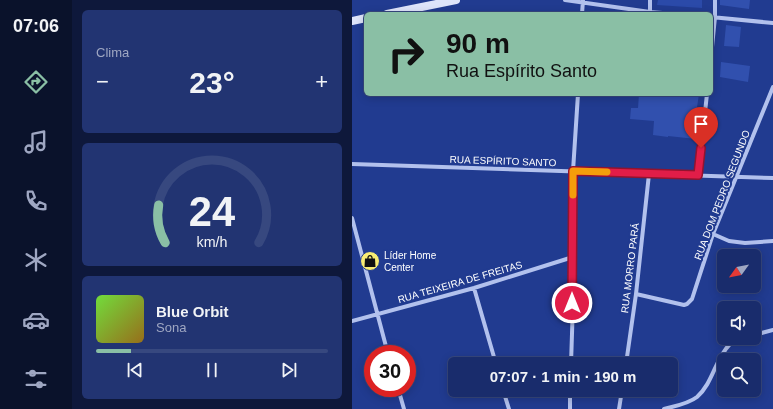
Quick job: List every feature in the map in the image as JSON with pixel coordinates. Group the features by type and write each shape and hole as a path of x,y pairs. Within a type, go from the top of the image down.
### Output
{"main road":[{"path":"397,12 456,0"},
{"path":"352,21 364,18"}],"street":[{"path":"565,0 583,1 650,12 650,0"},
{"path":"715,0 713,17 773,23"},
{"path":"582,12 583,1"},
{"name":"RUA DOM PEDRO SEGUNDO","path":"636,294 684,305 692,299 713,234 773,88"},
{"path":"571,357 573,171 578,96"},
{"path":"698,175 707,96"},
{"name":"RUA ESPÍRITO SANTO","path":"352,164 773,178"},
{"name":"RUA MORRO PARÁ","path":"627,357 636,294 649,174"},
{"path":"352,218 386,345"},
{"path":"713,234 729,241 745,243 773,241"},
{"name":"RUA TEIXEIRA DE FREITAS","path":"352,321 474,288 573,257"},
{"path":"474,288 494,357"},
{"path":"761,333 773,330"},
{"path":"664,409 684,404 696,398 705,388 724,351 729,345"},
{"path":"401,397 404,409"},
{"path":"505,397 509,409"},
{"path":"570,397 570,409"},
{"path":"619,409 621,397"}],"shaded area":[{"path":"658,0 702,0 702,8 657,5"}],"building":[{"path":"720,0 750,0 749,9 720,5"},
{"path":"726,25 741,27 739,47 724,46"},
{"path":"721,62 750,66 748,82 720,77"},
{"path":"639,96 699,96 696,114 700,115 696,139 653,135 654,121 630,119 631,108 638,108"}],"slow traffic":[{"path":"573,195 573,171 607,172"}],"place":[{"name":"Líder Home Center","path":"370,261"}],"route":[{"path":"572,303 573,171 698,175 701,148"}]}
